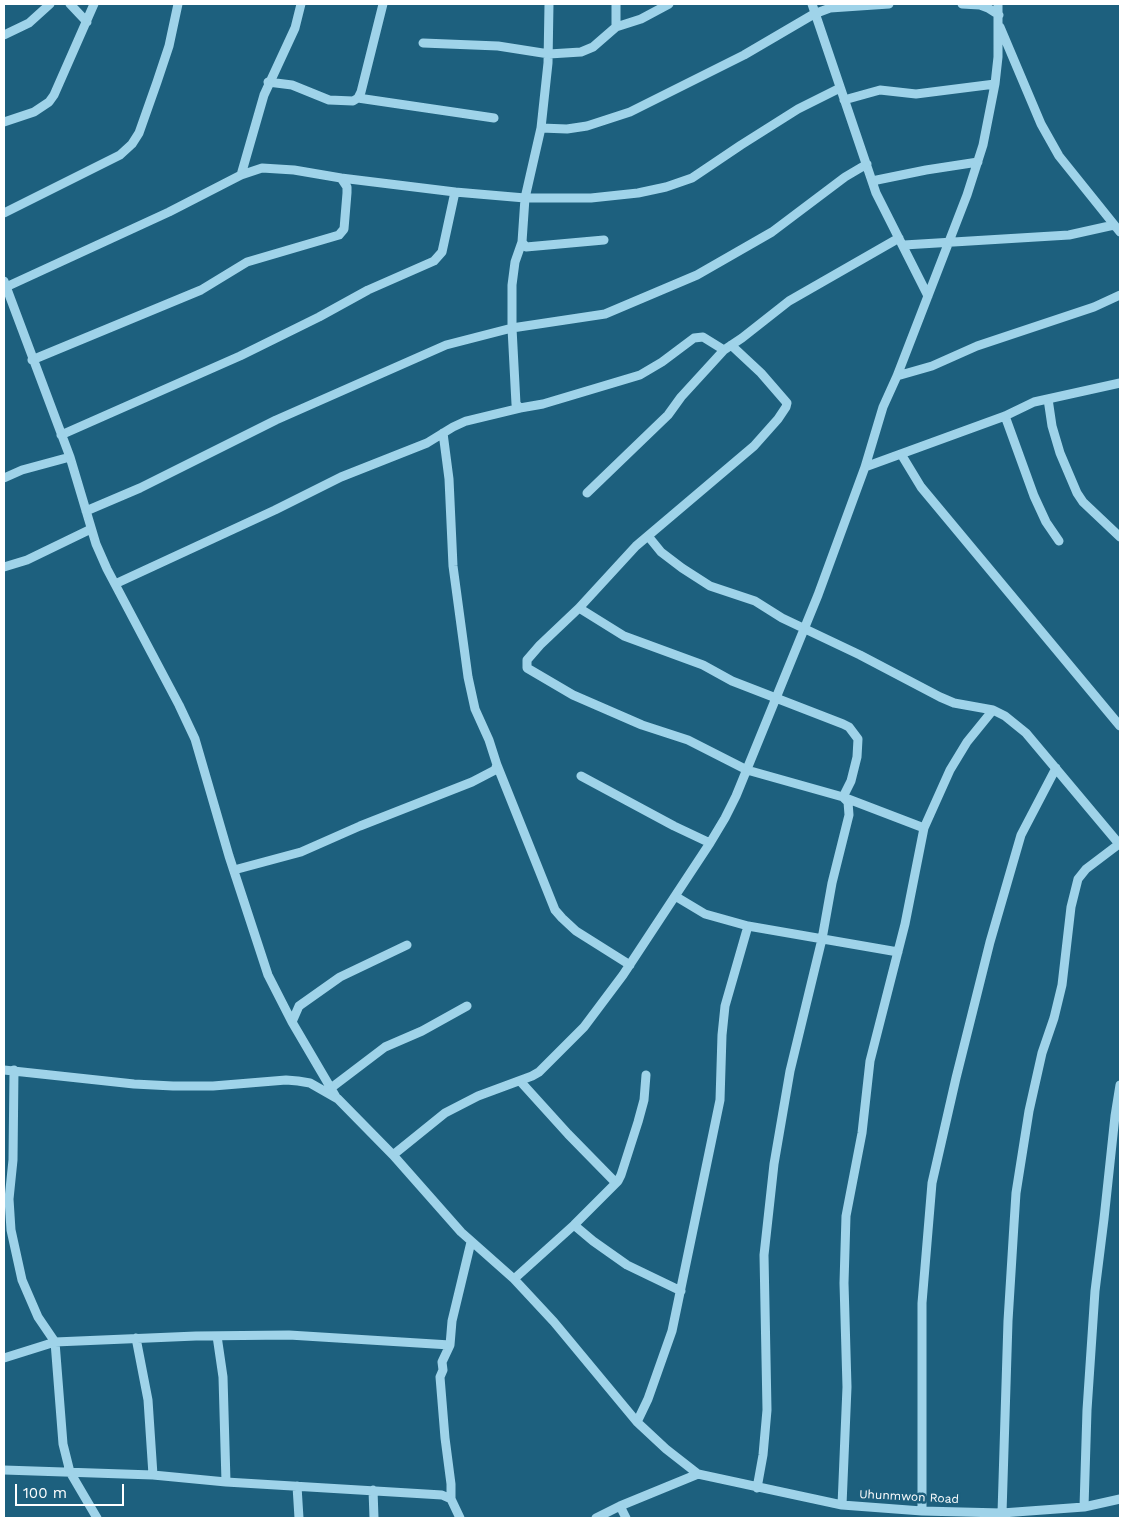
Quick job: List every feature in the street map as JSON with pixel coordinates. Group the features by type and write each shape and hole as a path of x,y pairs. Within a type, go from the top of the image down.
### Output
{"street":[{"path":"4,34 29,23 50,4"},
{"path":"70,4 86,22"},
{"path":"4,122 34,112 49,102 54,96 94,4"},
{"path":"4,214 120,155 132,144 139,132 157,82 178,4"},
{"path":"241,175 254,124 268,82 295,28 300,4"},
{"path":"268,82 292,85 329,100 353,101 358,98 383,4"},
{"path":"520,408 516,404 512,328 513,272 522,242 525,198 541,128 549,54 549,4"},
{"path":"616,4 616,27"},
{"path":"423,43 498,46 549,54 581,52 593,47 616,27 641,19 670,4"},
{"path":"812,4 876,193 928,296"},
{"path":"541,128 567,129 587,126 630,112 744,55 814,14 830,8 889,4"},
{"path":"962,4 988,8 999,18 1041,124 1059,156 1120,232"},
{"path":"393,1156 445,1113 478,1096 539,1072 584,1027 630,965 725,818 747,770 818,595 865,467 883,407 897,376 967,195 983,144 995,84 998,57 998,4"},
{"path":"844,100 880,90 916,94 995,84"},
{"path":"596,1518 620,1506 698,1474 666,1449 637,1422 554,1322 514,1279 471,1242 338,1099 292,1022 268,975 195,739 115,584 91,529 70,457 5,284 169,212 241,175 251,171 271,168 454,192 525,198 591,198 666,188 692,178 798,109 840,88"},
{"path":"358,98 494,118"},
{"path":"872,181 978,162"},
{"path":"86,510 140,488 276,420 440,347 512,328 605,314 696,275 772,232 845,177 867,164"},
{"path":"32,360 201,290 247,262 339,235 344,228 347,193 347,187 341,178"},
{"path":"61,436 240,356 319,317 368,290 434,261 442,252 454,192"},
{"path":"587,493 668,415 681,397 728,347 789,301 901,242 948,243 1069,235 1114,224"},
{"path":"522,242 526,247 604,240"},
{"path":"897,376 932,366 977,346 1094,307 1120,295"},
{"path":"115,584 275,510 341,477 424,445 466,421 543,404 640,375 662,362 694,338 703,338 728,347 761,374 787,403 786,407 754,446 636,546 578,608 540,645 527,660 527,668 573,695 642,725 688,740 747,770 843,797 924,828"},
{"path":"865,467 1006,416 1034,402 1120,382"},
{"path":"1048,398 1052,426 1060,452 1077,493 1083,502 1120,538"},
{"path":"1006,416 1034,496 1046,522 1059,540"},
{"path":"443,433 449,479 453,566 468,677 475,709 556,910 576,931 630,965"},
{"path":"901,454 921,487 1120,726"},
{"path":"4,478 22,470 70,457"},
{"path":"4,567 27,560 91,529"},
{"path":"648,536 661,552 710,586 756,601 782,618 860,654 940,697 954,703 993,710 1005,716 1026,733 1120,844 1086,869 1078,879 1072,907 1062,985 1054,1018 1042,1053 1030,1111 1016,1193 1008,1321 1002,1513"},
{"path":"578,608 624,636 703,665 732,681 849,727 858,739 851,781 843,797"},
{"path":"842,1505 847,1387 844,1283 846,1216 862,1133 870,1062 898,952 924,828 950,770 967,742 993,710"},
{"path":"234,870 275,860 310,848 360,826 472,782 495,770 497,765"},
{"path":"922,1511 922,1303 932,1184 990,942 1021,835 1056,768"},
{"path":"581,776 674,826 710,843"},
{"path":"757,1488 763,1454 767,1410 764,1275 768,1212 790,1071 822,939 832,883 848,815 848,802 843,797"},
{"path":"675,896 705,914 748,926 898,952"},
{"path":"637,1422 648,1398 672,1331 681,1291 720,1100 725,1006 748,926"},
{"path":"292,1022 299,1006 340,977 407,945"},
{"path":"331,1088 385,1047 416,1034 467,1006"},
{"path":"4,1070 46,1076 173,1086 213,1086 298,1080 310,1083 338,1099"},
{"path":"14,1070 13,1160 9,1199 11,1230 22,1280 38,1316 54,1342 63,1444 70,1472 97,1518"},
{"path":"514,1279 574,1225 622,1175 644,1100 646,1076"},
{"path":"520,1081 616,1183"},
{"path":"1084,1507 1087,1410 1095,1291 1114,1116 1120,1085"},
{"path":"574,1225 627,1265 681,1291"},
{"path":"460,1518 450,1499 451,1484 440,1377 443,1370 442,1362 450,1345 452,1321 471,1242"},
{"path":"4,1358 54,1342 136,1338 289,1335 450,1345"},
{"path":"217,1336 224,1377 226,1482"},
{"path":"136,1338 148,1400 153,1475"},
{"path":"4,1470 153,1475 226,1482 442,1495 450,1499"},
{"name":"Uhunmwon Road","path":"698,1474 842,1505 959,1515 1084,1507 1120,1499"},
{"path":"297,1486 299,1518"},
{"path":"373,1490 374,1518"},
{"path":"620,1506 626,1518"}]}
